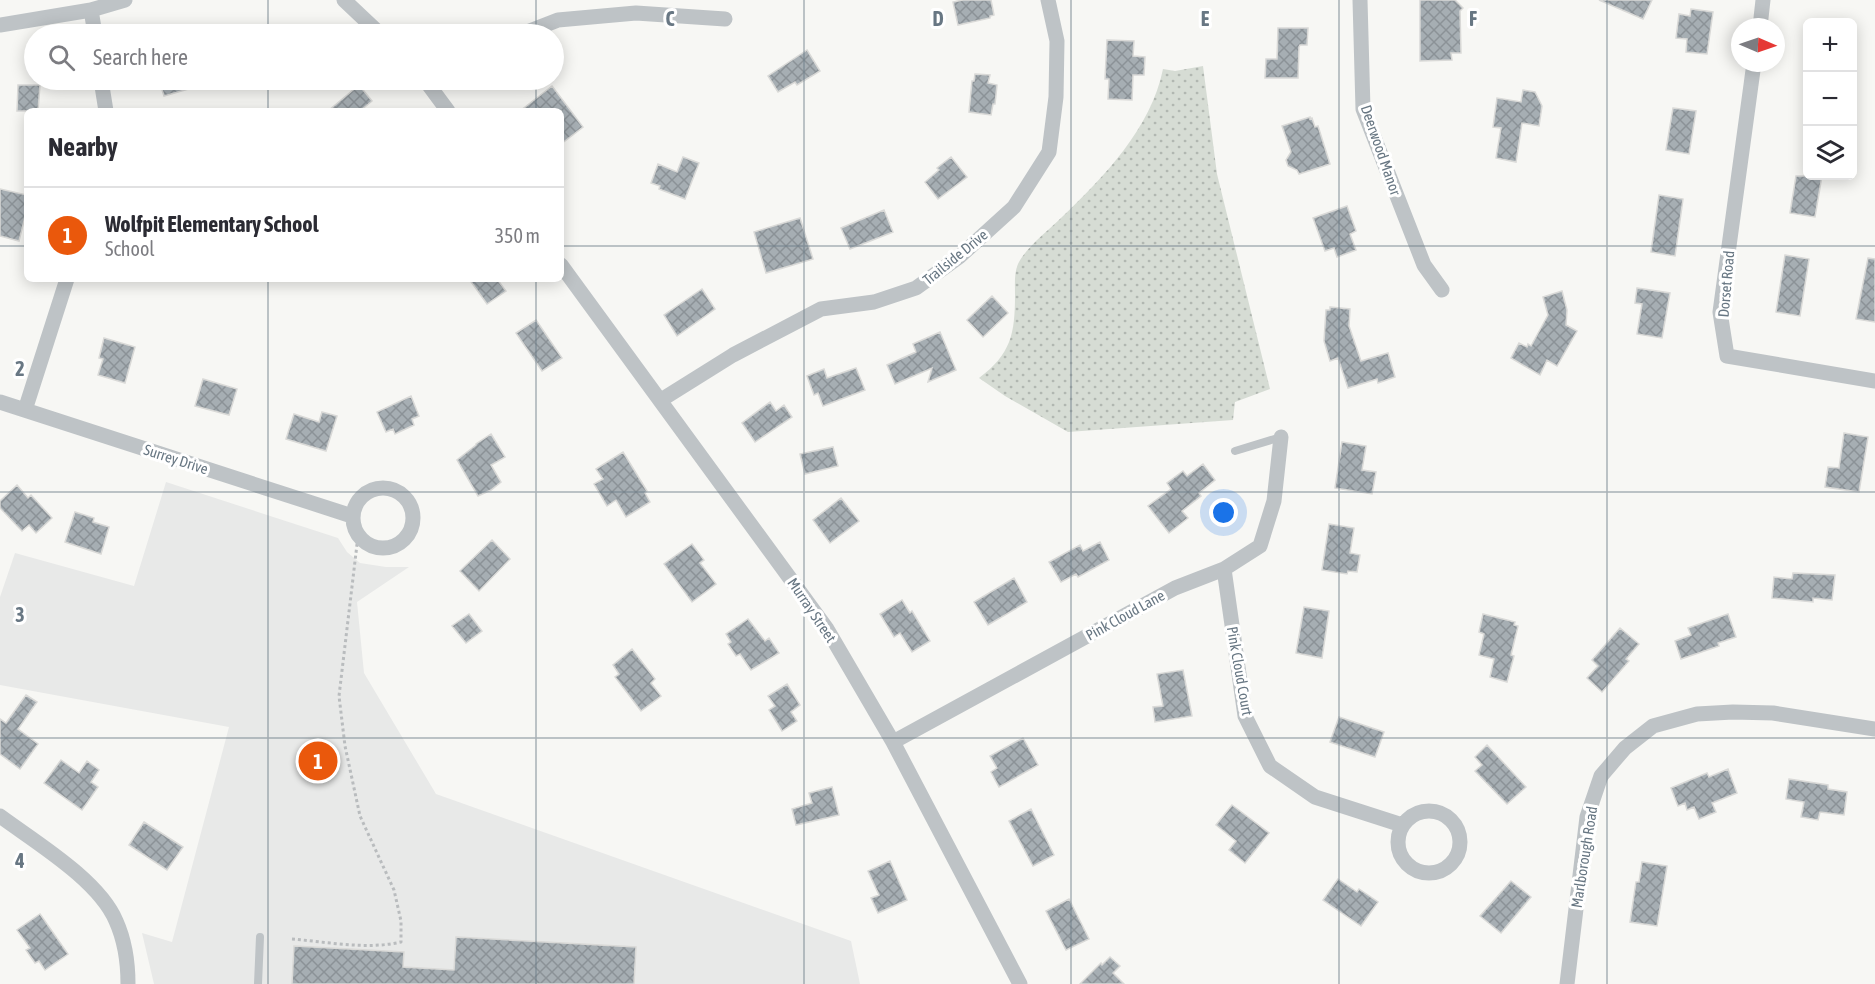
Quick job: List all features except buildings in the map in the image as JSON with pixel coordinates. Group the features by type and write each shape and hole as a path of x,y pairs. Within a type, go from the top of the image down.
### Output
{"street":[{"path":"0,25 91,10 125,0"},
{"path":"344,0 369,24"},
{"name":"Trailside Drive","path":"661,400 733,355 821,309 874,302 916,288 959,257 1014,207 1049,152 1056,97 1057,41 1048,0"},
{"name":"Deerwood Manor","path":"1360,0 1363,109 1424,265 1442,290"},
{"path":"1761,18 1763,0"},
{"path":"91,10 93,24"},
{"path":"548,24 558,20 636,13 725,19"},
{"name":"Dorset Road","path":"1754,72 1720,312 1727,356 1875,381"},
{"path":"103,90 106,108"},
{"path":"432,90 446,108"},
{"name":"Murray Street","path":"564,269 827,629 893,742 1020,984"},
{"path":"26,410 66,282"},
{"name":"Surrey Drive","path":"0,402 352,516"},
{"name":"Pink Cloud Lane","path":"893,742 1175,588 1224,569 1260,546 1274,501 1281,436"},
{"path":"379,487 399,492 407,499 412,509 413,519 411,530 405,538 396,545 386,548 375,547 358,536 353,526 352,516 354,506 360,497 369,490 379,487"},
{"name":"Pink Cloud Court","path":"1224,569 1245,716 1270,766 1315,796 1402,825"},
{"name":"Marlborough Road","path":"1567,984 1587,817 1601,776 1625,748 1653,726 1697,714 1773,713 1875,729"},
{"path":"1428,811 1438,812 1447,817 1459,834 1460,844 1452,862 1444,869 1434,872 1424,873 1414,869 1406,863 1398,845 1398,835 1402,825 1418,813 1428,811"},
{"path":"0,816 82,878 103,900 116,919 123,940 128,964 128,984"}],"lane":[{"path":"1235,451 1281,436"},
{"path":"258,984 260,937"}],"path":[{"path":"292,939 354,945 389,945 401,942 401,921 394,890 360,816 345,746 339,696 358,536"}],"shaded area":[{"path":"1203,66 1217,174 1270,389 1235,402 1233,420 1068,432 1005,396 979,378 998,360 1009,342 1014,321 1015,279 1018,264 1032,245 1094,185 1124,150 1148,111 1163,69 1175,71"},
{"path":"166,482 338,538 347,552 360,563 386,567 409,567 357,602 364,673 436,794 851,941 860,984 154,984 142,933 172,942 229,727 0,685 0,597 15,553 134,586"}],"place":[{"name":"Wolfpit Elementary School","path":"318,761"}]}
